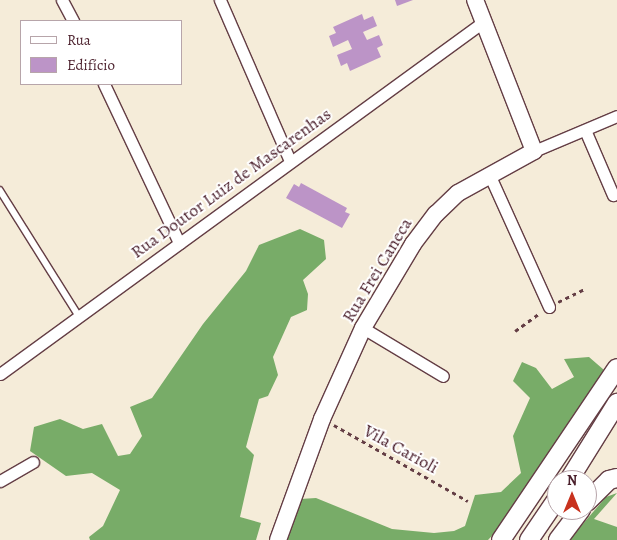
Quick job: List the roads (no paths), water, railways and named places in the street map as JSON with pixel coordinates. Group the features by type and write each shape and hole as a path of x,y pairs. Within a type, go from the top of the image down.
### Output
{"main road":[{"path":"501,540 617,368"},
{"path":"575,470 617,403"},
{"path":"597,492 609,480 617,478"},
{"path":"529,540 547,514"},
{"path":"558,540 573,520"}],"street":[{"path":"62,0 72,20"},
{"path":"220,0 290,161"},
{"path":"476,0 534,151"},
{"name":"Rua Doutor Luiz de Mascarenhas","path":"0,374 483,22"},
{"path":"104,85 179,243"},
{"name":"Rua Frei Caneca","path":"278,540 322,419 364,328 412,244 436,214 458,193 489,174 534,151 617,116"},
{"path":"585,130 612,195"},
{"path":"489,174 549,306"},
{"path":"364,328 443,376"},
{"path":"0,481 33,462"}],"lane":[{"path":"0,190 79,316"}]}
